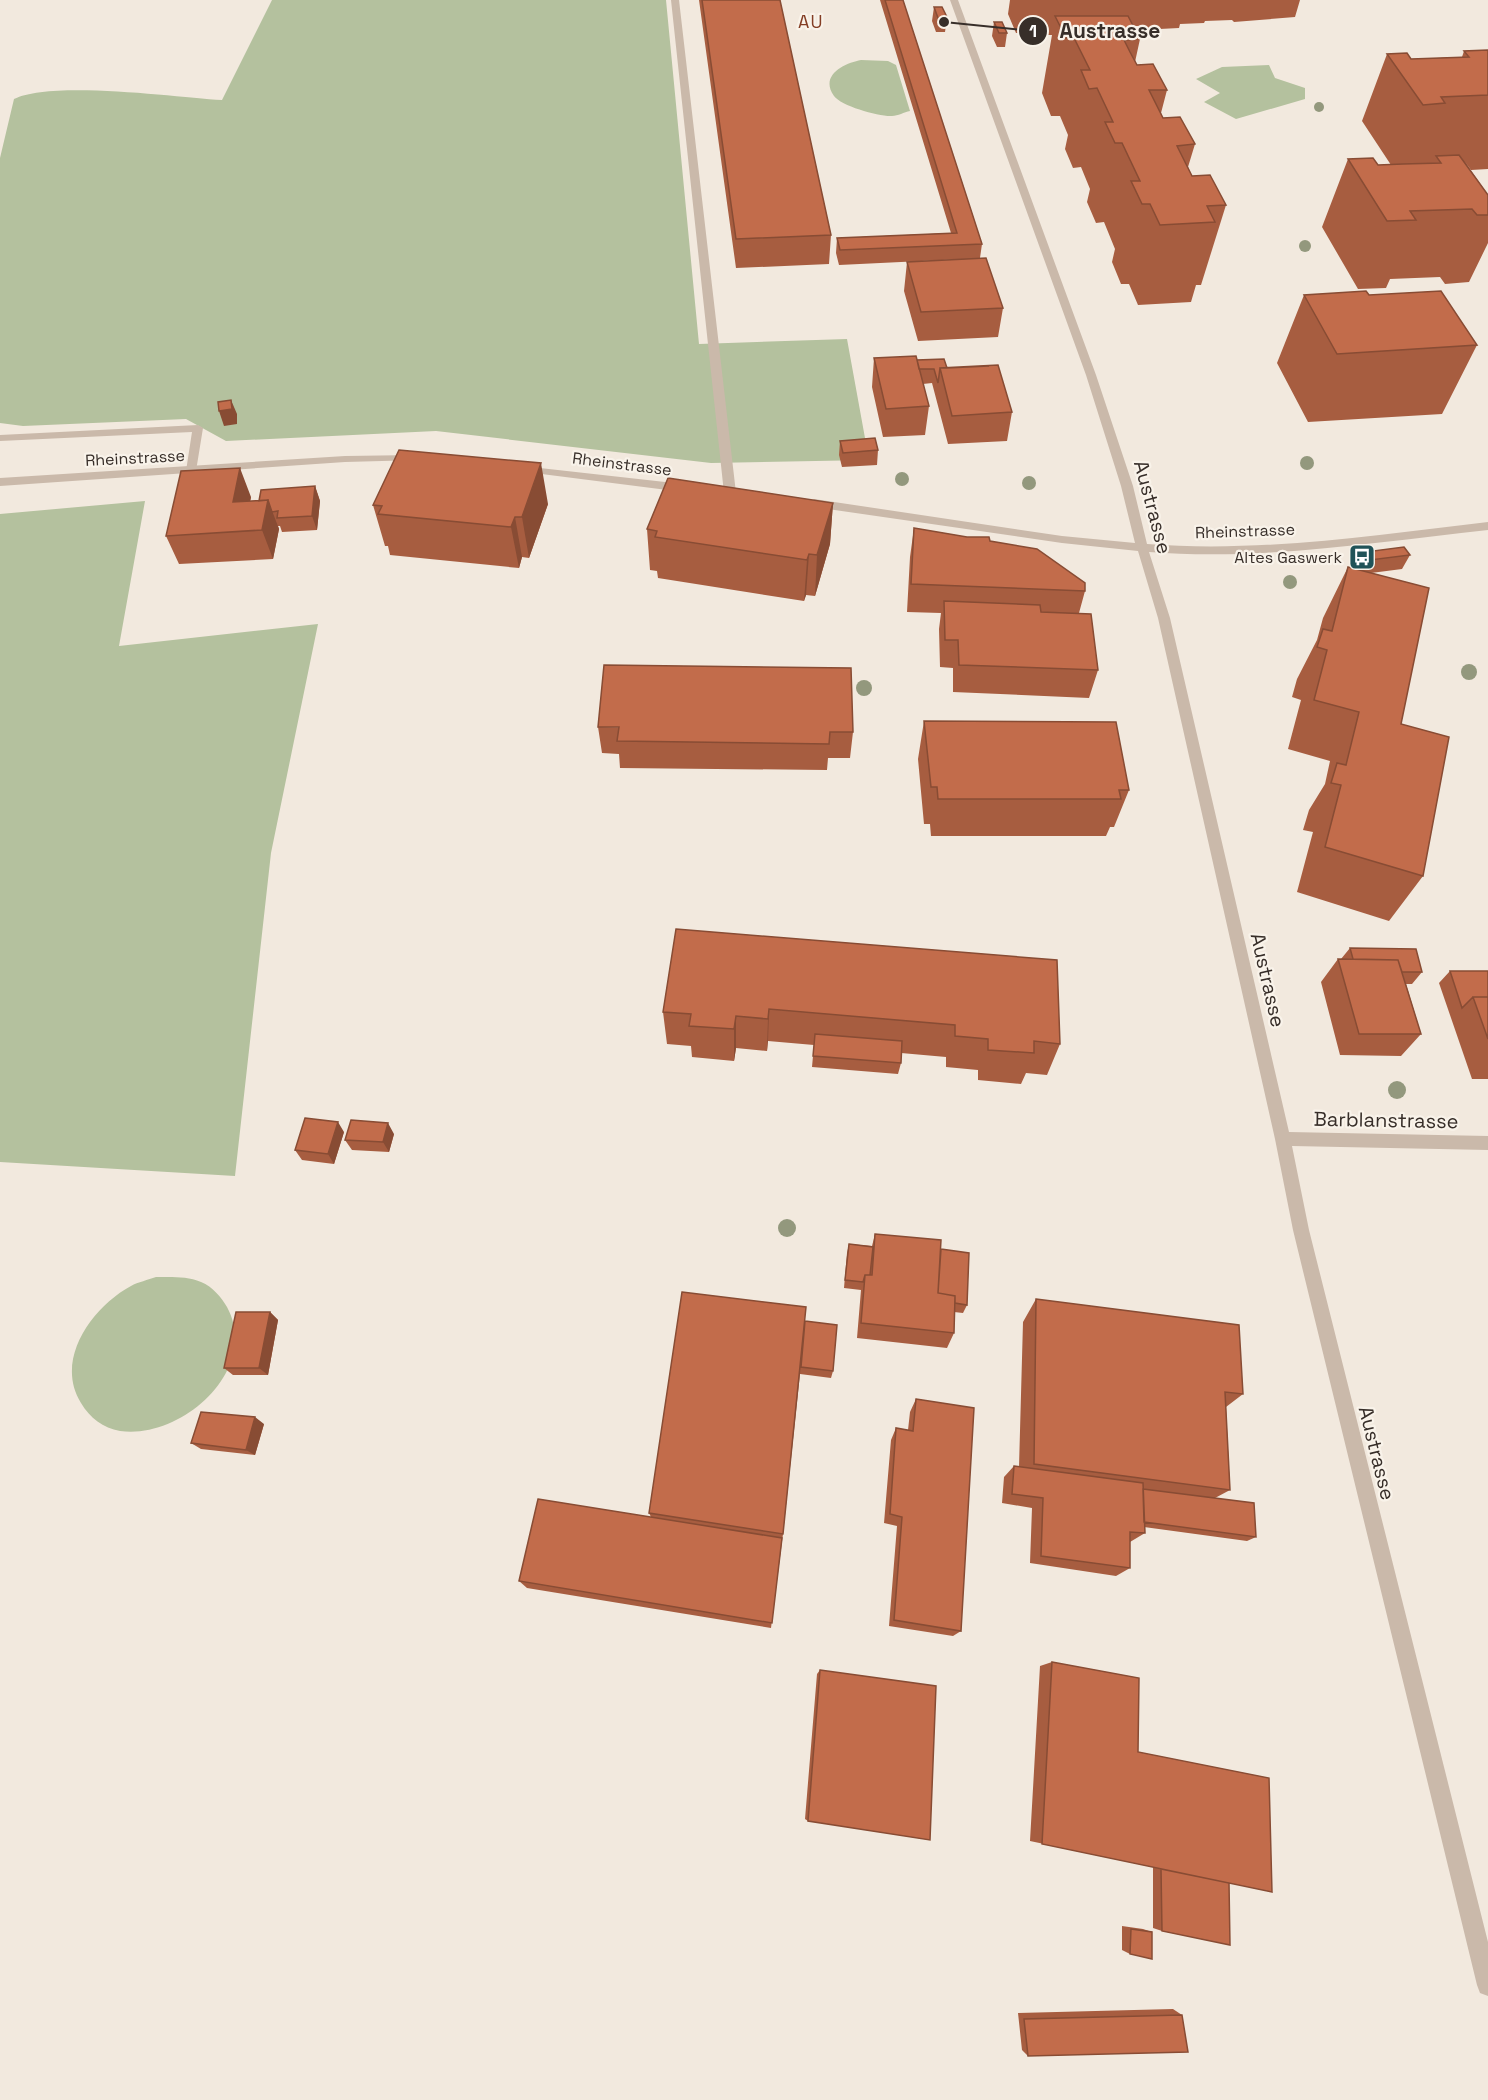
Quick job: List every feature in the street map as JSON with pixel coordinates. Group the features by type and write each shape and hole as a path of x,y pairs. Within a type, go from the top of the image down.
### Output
{"street":[{"path":"675,0 730,493"},
{"name":"Austrasse","path":"954,0 1091,375 1127,486 1142,547 1164,618 1303,1240 1488,1985"},
{"path":"0,438 198,428 191,471"},
{"name":"Rheinstrasse","path":"0,482 345,459 422,458"},
{"name":"Rheinstrasse","path":"505,467 695,489"},
{"name":"Rheinstrasse","path":"801,501 889,511 1074,540 1213,551 1319,544 1488,526"},
{"name":"Barblanstrasse","path":"1282,1139 1488,1143"}],"green space":[{"path":"272,0 666,0 699,344 847,339 869,460 711,463 436,431 226,441 186,419 23,426 0,423 0,158 14,99 32,93 84,90 222,100"},
{"path":"861,60 888,61 896,65 910,111 894,116 879,115 852,107 834,96 830,89 832,76 841,67"},
{"path":"1269,65 1275,78 1305,88 1305,99 1236,119 1204,102 1220,93 1196,79 1222,67"},
{"path":"145,501 119,646 318,624 271,853 235,1176 0,1162 0,514"},
{"path":"156,1277 196,1280 216,1293 227,1307 235,1331 233,1354 224,1376 209,1396 190,1412 167,1424 144,1431 114,1430 98,1422 81,1403 74,1386 72,1370 75,1353 81,1336 103,1307 131,1286"}],"building":[{"path":"702,0 780,0 831,235 736,239"},
{"path":"885,0 903,0 982,244 840,250 837,238 957,233"},
{"path":"934,7 942,7 947,17 938,18"},
{"path":"1055,16 1128,16 1140,39 1124,40 1130,52 1137,65 1153,64 1167,90 1149,90 1163,118 1180,117 1195,144 1177,146 1192,176 1210,175 1226,205 1207,206 1215,222 1160,225 1150,204 1142,204 1131,181 1140,181 1122,143 1115,143 1105,122 1113,122 1097,88 1089,89 1081,70 1090,70 1074,38 1066,38"},
{"path":"994,22 1002,22 1007,33 999,33"},
{"path":"1488,50 1488,95 1441,97 1445,103 1423,105 1387,54 1407,53 1411,59 1469,57 1464,51"},
{"path":"1459,155 1488,195 1488,215 1477,215 1472,209 1410,211 1416,220 1387,221 1348,159 1373,158 1378,165 1441,163 1436,156"},
{"path":"986,258 1003,308 921,312 907,262"},
{"path":"1366,291 1369,295 1441,291 1477,345 1337,354 1304,295"},
{"path":"916,356 929,406 886,409 874,358"},
{"path":"944,359 947,368 940,368 938,383 934,369 919,369 917,360"},
{"path":"998,365 1012,412 952,416 940,368"},
{"path":"231,400 232,409 219,411 218,402"},
{"path":"875,438 878,450 843,453 840,441"},
{"path":"399,450 541,463 522,517 515,517 511,527 378,514 382,506 373,505"},
{"path":"240,468 233,502 268,500 262,530 166,536 181,471"},
{"path":"668,478 833,503 817,555 809,554 807,560 655,537 657,531 647,529"},
{"path":"315,486 312,516 277,518 278,511 272,512 268,500 259,501 261,490"},
{"path":"914,528 967,537 989,537 990,541 1037,549 1085,583 1085,591 911,584"},
{"path":"1404,547 1410,555 1370,560 1365,552"},
{"path":"1348,567 1429,588 1401,724 1449,737 1423,876 1325,847 1341,785 1331,783 1337,763 1346,765 1359,712 1314,700 1327,650 1317,647 1323,629 1332,631"},
{"path":"944,601 1040,605 1041,612 1091,614 1098,670 959,665 958,640 945,640"},
{"path":"604,665 851,668 853,732 830,732 829,744 617,741 619,727 598,727"},
{"path":"924,721 1116,722 1129,790 1119,790 1121,799 938,799 937,787 931,787"},
{"path":"676,929 1057,960 1060,1044 1034,1041 1034,1053 988,1050 988,1039 955,1036 955,1025 769,1009 768,1019 736,1016 734,1029 689,1026 691,1014 663,1012"},
{"path":"1350,948 1416,949 1422,972 1402,972 1398,960 1353,959"},
{"path":"1338,959 1398,960 1421,1034 1359,1034"},
{"path":"1450,971 1488,971 1488,997 1473,997 1462,1008"},
{"path":"1473,997 1488,997 1488,1039"},
{"path":"815,1034 902,1041 901,1063 813,1056"},
{"path":"305,1118 338,1122 328,1154 295,1150"},
{"path":"351,1120 388,1123 383,1142 345,1140"},
{"path":"875,1234 941,1240 938,1293 955,1296 954,1333 861,1323 865,1275 872,1275"},
{"path":"849,1244 873,1247 870,1275 865,1275 863,1282 845,1280"},
{"path":"941,1249 969,1253 967,1305 955,1303 955,1296 938,1293"},
{"path":"682,1292 806,1307 783,1534 649,1513"},
{"path":"1036,1299 1239,1325 1243,1394 1225,1392 1230,1490 1034,1464"},
{"path":"236,1312 270,1312 259,1368 224,1368"},
{"path":"805,1321 837,1325 833,1371 801,1367"},
{"path":"916,1399 974,1408 961,1631 894,1620 902,1517 890,1514 896,1428 913,1431"},
{"path":"201,1412 255,1417 246,1450 191,1443"},
{"path":"1014,1466 1143,1483 1145,1533 1130,1532 1130,1568 1041,1556 1043,1498 1012,1494"},
{"path":"1143,1489 1254,1503 1256,1537 1144,1522"},
{"path":"538,1499 782,1538 772,1623 519,1581"},
{"path":"1052,1662 1139,1678 1138,1752 1269,1778 1272,1892 1042,1844"},
{"path":"820,1670 936,1686 930,1840 808,1821"},
{"path":"1161,1869 1229,1883 1230,1945 1162,1931"},
{"path":"1131,1929 1152,1932 1152,1959 1130,1954"},
{"path":"1182,2015 1188,2052 1028,2056 1024,2019"}],"place":[{"name":"Austrasse","path":"944,22"},
{"name":"Altes Gaswerk","path":"1362,557"}],"district":[{"name":"AU","path":"811,21"}]}
